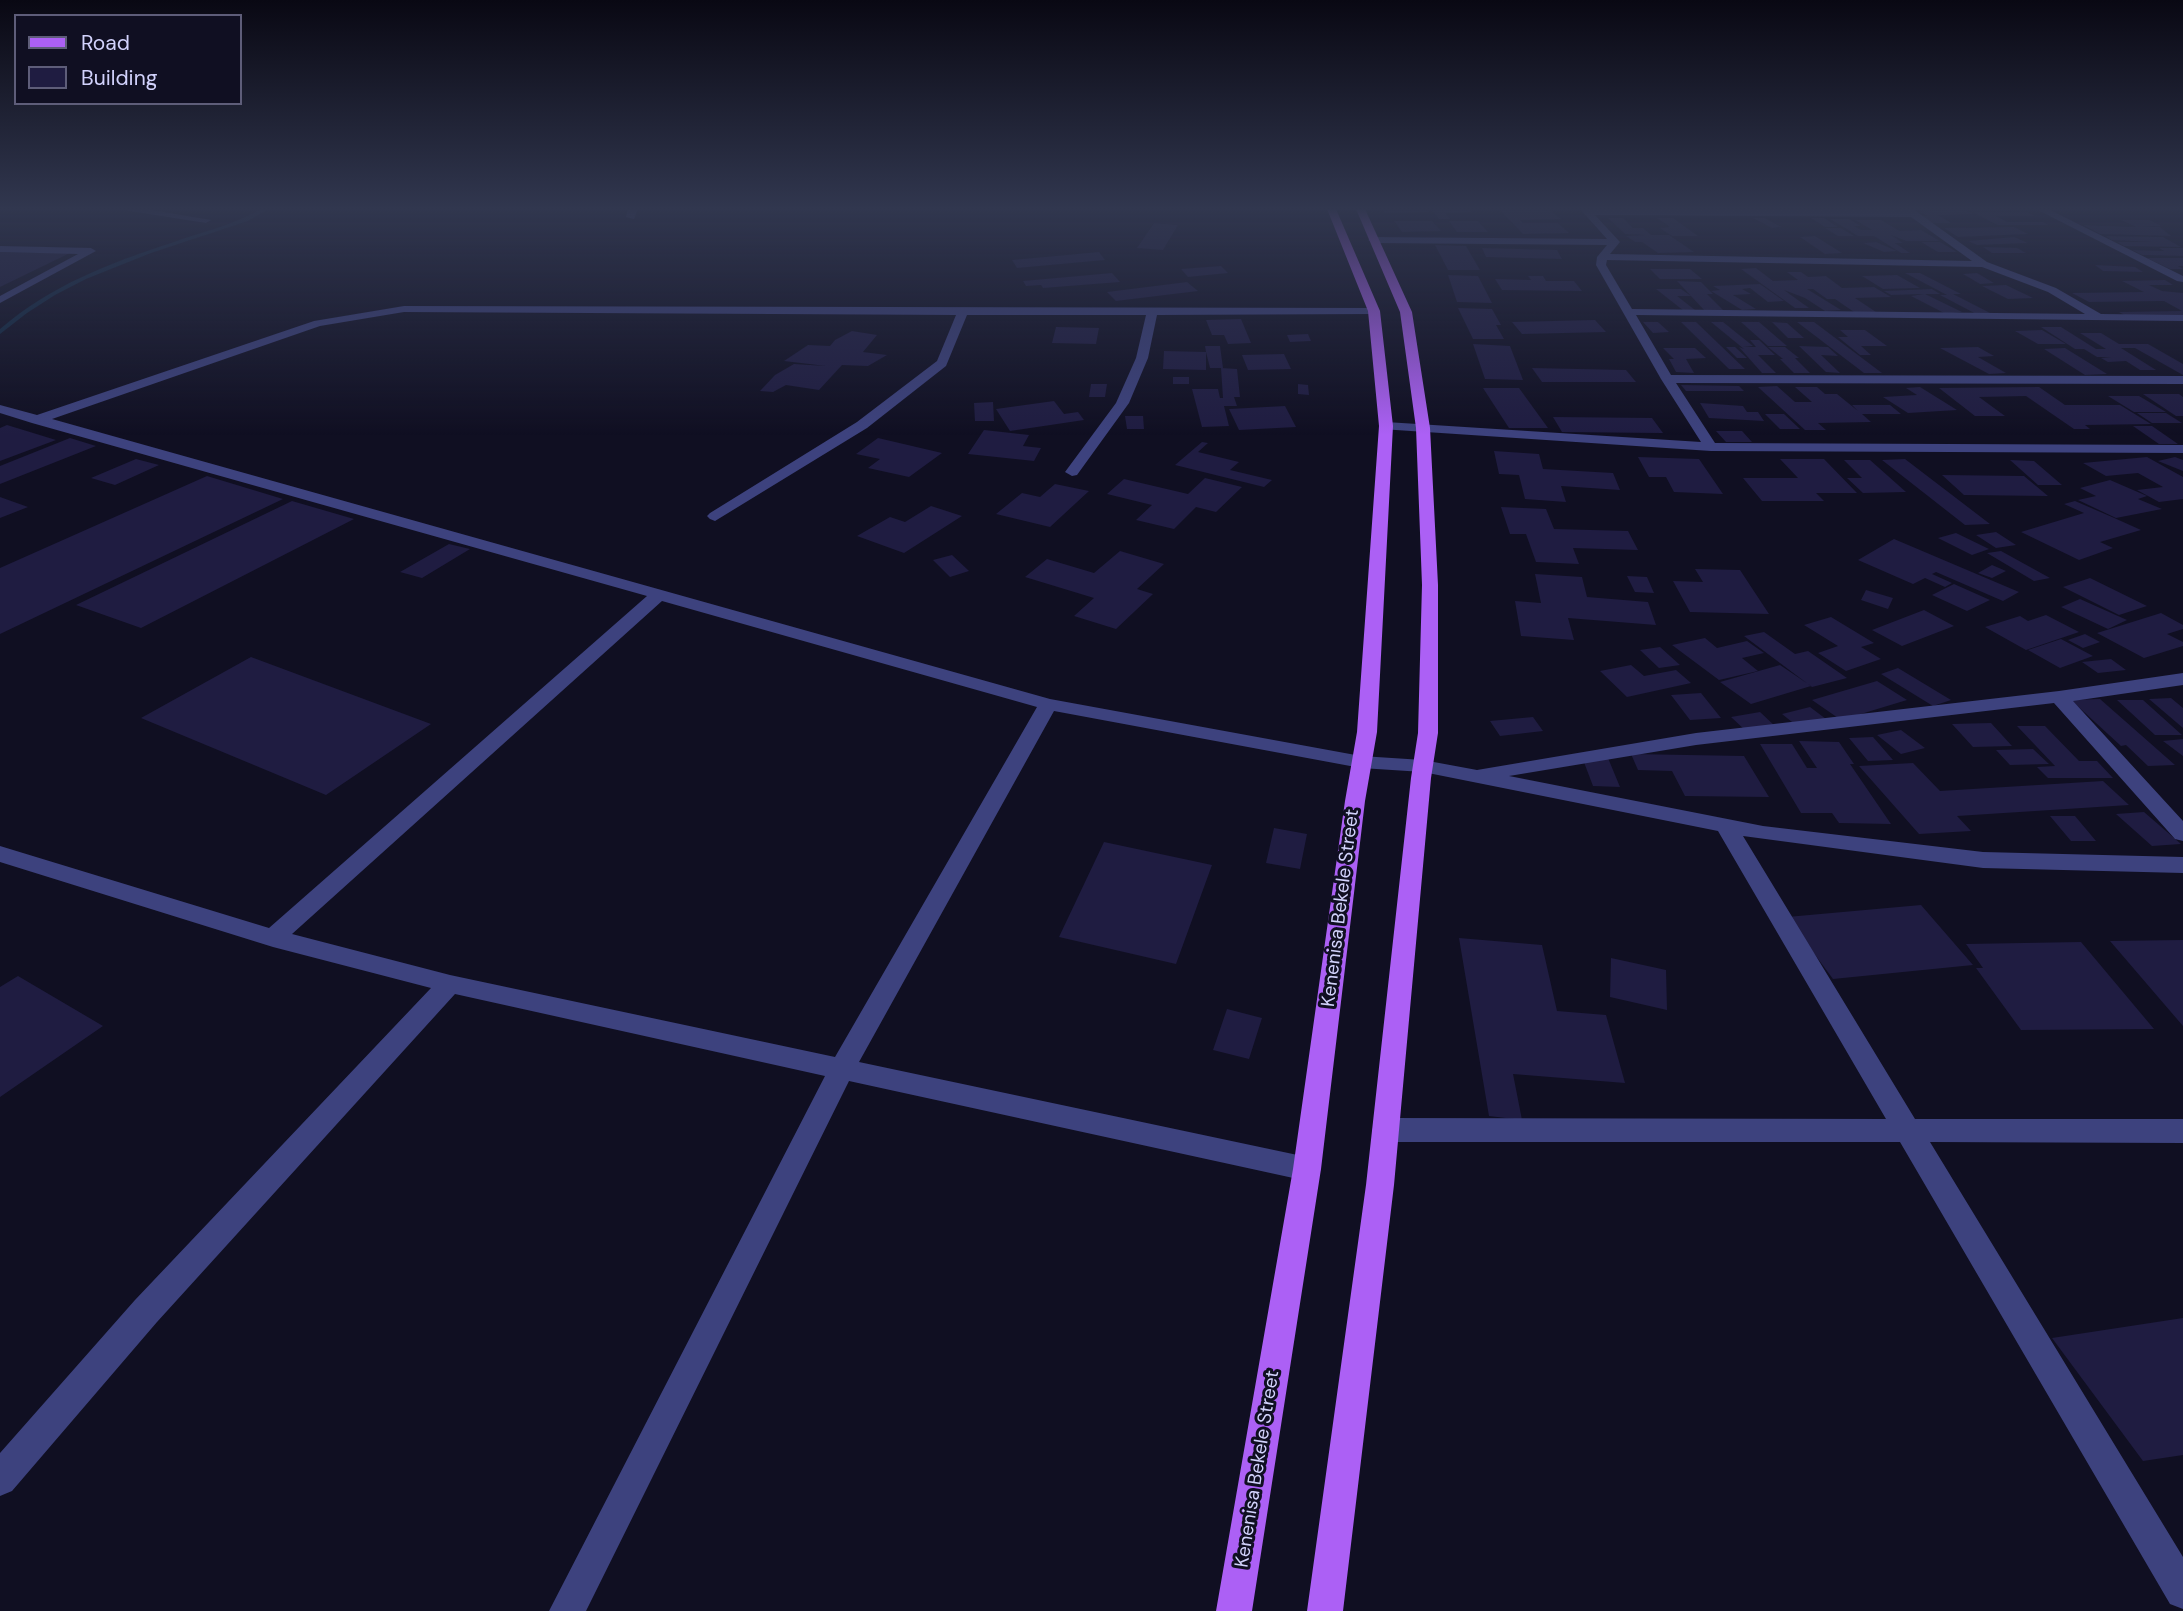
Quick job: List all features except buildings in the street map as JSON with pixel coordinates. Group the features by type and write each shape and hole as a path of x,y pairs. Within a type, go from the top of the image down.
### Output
{"main road":[{"name":"Kenenisa Bekele Street","path":"1234,1611 1307,1169 1367,732 1386,426 1374,311 1363,284"},
{"path":"1325,1611 1386,1130 1428,733 1430,585 1423,428 1406,312 1393,284"}],"street":[{"path":"0,300 29,284"},
{"path":"1613,284 1667,379 1711,447"},
{"path":"2037,284 2098,316"},
{"path":"37,420 318,323 404,309 1374,311"},
{"path":"715,516 862,425 942,363 963,312"},
{"path":"1072,472 1122,403 1142,358 1152,312"},
{"path":"1630,312 2183,318"},
{"path":"1667,379 2183,380"},
{"path":"0,409 1048,704 1361,762 1423,766 1763,833 1983,860 2183,865"},
{"path":"1386,426 1711,447 2183,449"},
{"path":"273,938 657,596"},
{"path":"1473,776 1696,739 2059,697 2183,679"},
{"path":"2059,697 2183,834"},
{"path":"567,1611 843,1067 1048,704"},
{"path":"1724,825 2183,1591"},
{"path":"0,853 273,938 450,984 1307,1169"},
{"path":"0,1479 146,1311 450,984"},
{"path":"1386,1130 2183,1131"}],"waterway":[{"path":"0,332 25,311 71,284"}]}
